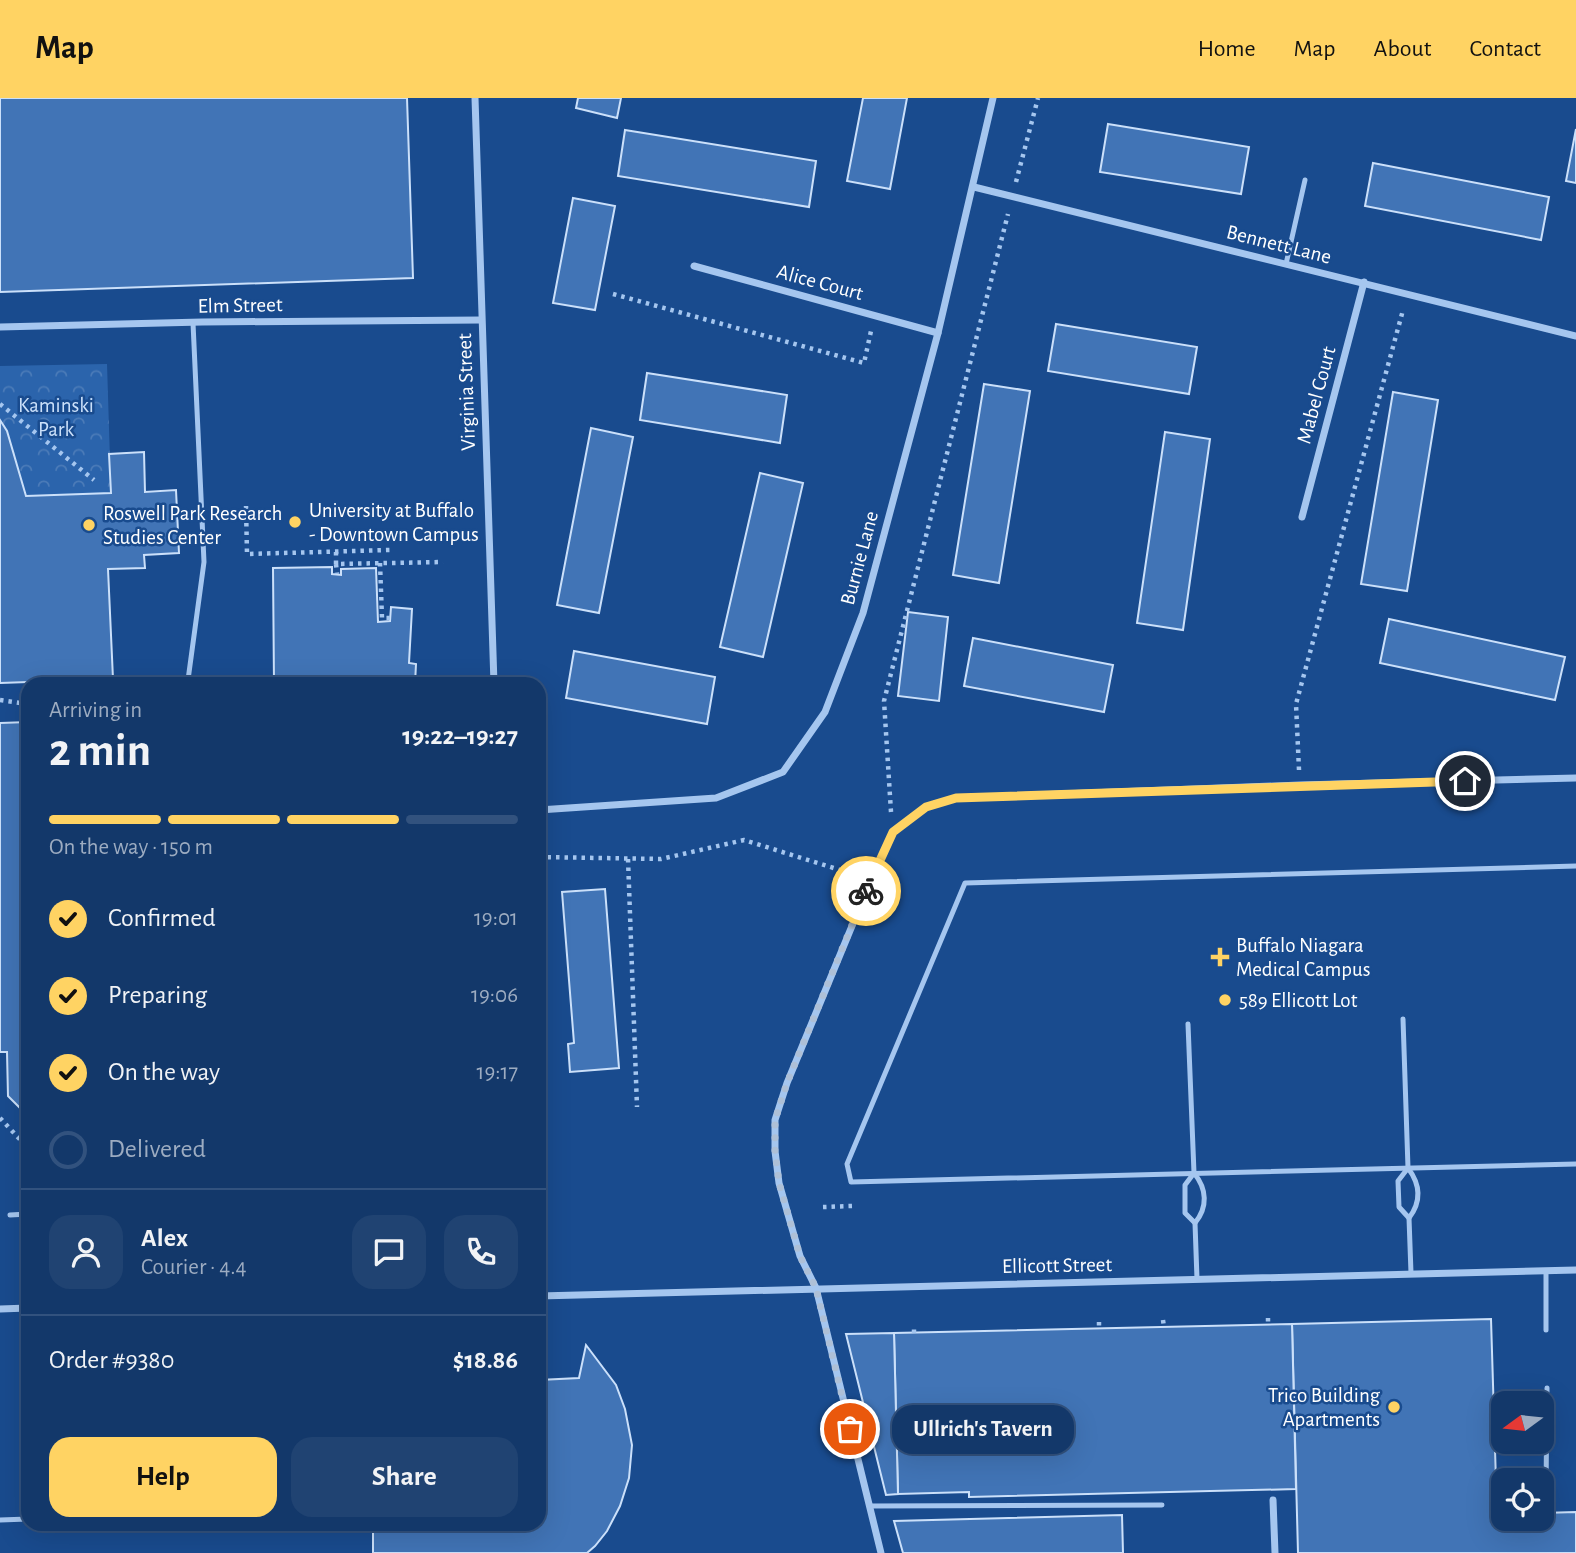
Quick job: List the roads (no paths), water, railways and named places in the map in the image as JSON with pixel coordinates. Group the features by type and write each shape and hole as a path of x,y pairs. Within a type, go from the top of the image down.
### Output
{"street":[{"name":"Virginia Street","path":"475,98 494,677"},
{"name":"Burnie Lane","path":"546,810 716,798 783,772 825,712 863,613 938,333 993,98"},
{"name":"Bennett Lane","path":"974,187 1576,336"},
{"name":"Alice Court","path":"694,266 938,333"},
{"name":"Mabel Court","path":"1302,517 1364,282"},
{"name":"Elm Street","path":"0,327 481,320"},
{"path":"881,1553 816,1288 800,1256 779,1183 775,1120 787,1083 893,832 926,807 956,798 1576,778"},
{"name":"Ellicott Street","path":"546,1296 1576,1270"},
{"path":"0,1309 21,1308"},
{"path":"1273,1500 1275,1553"}],"lane":[{"path":"1286,264 1306,180"},
{"path":"188,677 204,562 193,323"},
{"path":"1576,866 965,883 847,1164 851,1182 1576,1164"},
{"path":"1403,1019 1408,1168 1417,1181 1418,1207 1409,1218"},
{"path":"1188,1024 1194,1173 1203,1184 1203,1212 1195,1223 1197,1279"},
{"path":"1408,1168 1398,1181 1399,1207 1409,1218 1411,1273"},
{"path":"1194,1173 1185,1185 1185,1213 1195,1223"},
{"path":"10,1215 21,1214"},
{"path":"1546,1270 1546,1330"},
{"path":"1546,1388 1546,1468"},
{"path":"869,1506 1162,1505"},
{"path":"0,1520 21,1519"}],"place":[{"name":"University at Buffalo - Downtown Campus","path":"295,522"},
{"name":"Roswell Park Research Studies Center","path":"89,525"},
{"name":"Buffalo Niagara Medical Campus","path":"1220,957"},
{"name":"589 Ellicott Lot","path":"1225,1000"},
{"name":"Trico Building Apartments","path":"1394,1407"},
{"name":"Ullrich's Tavern","path":"850,1429"}],"park label":[{"name":"Kaminski Park","path":"56,417"}]}
